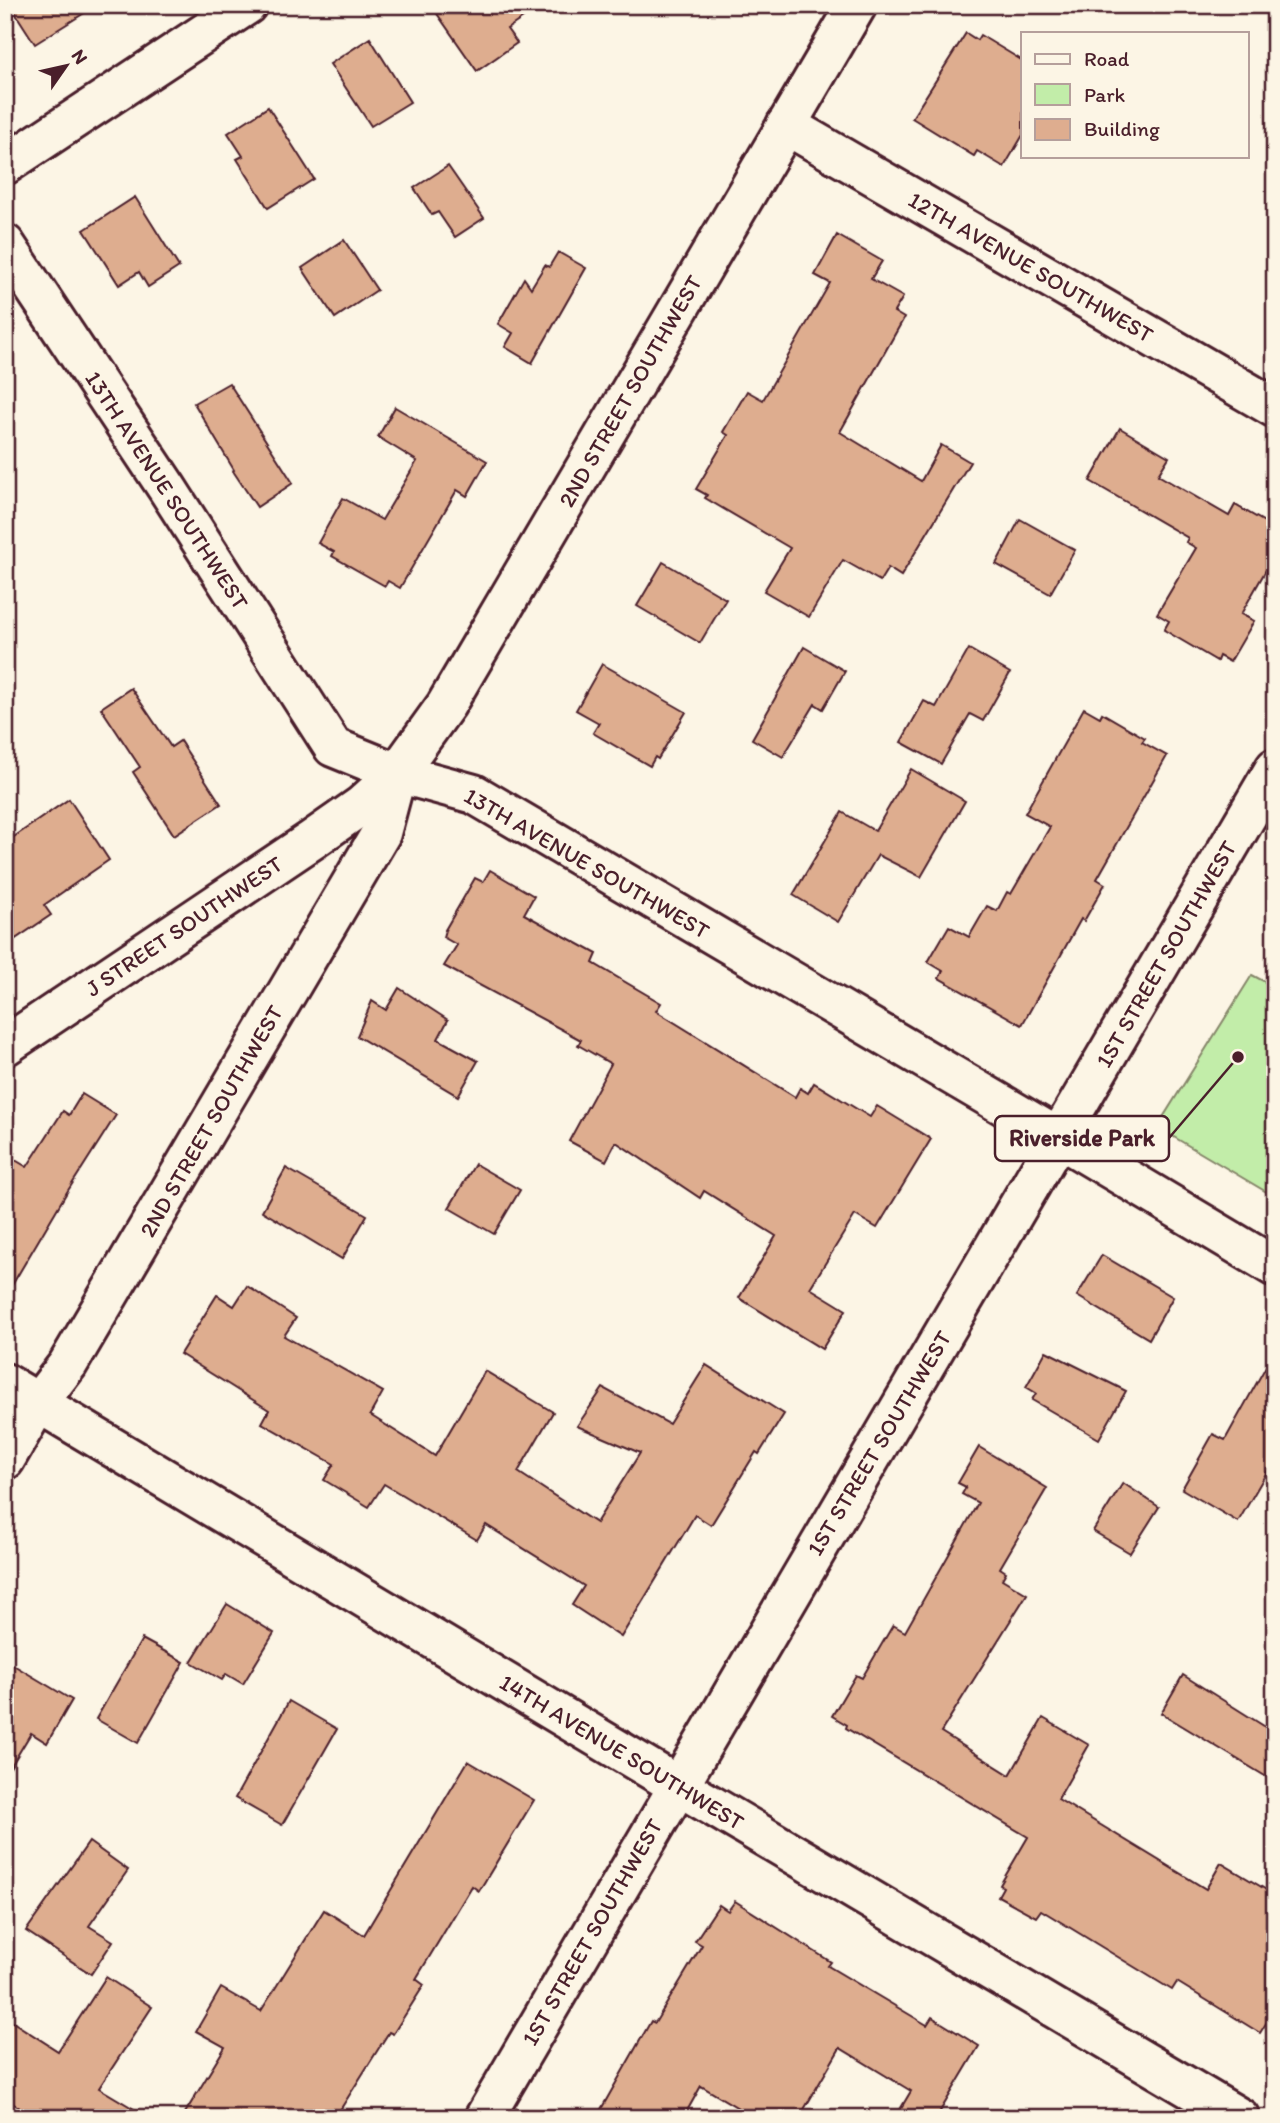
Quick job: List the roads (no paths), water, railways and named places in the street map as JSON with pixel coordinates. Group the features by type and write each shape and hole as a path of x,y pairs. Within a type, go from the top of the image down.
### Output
{"street":[{"path":"5,165 247,5"},
{"name":"2ND STREET SOUTHWEST","path":"362,804 397,773 446,705 857,5"},
{"name":"12TH AVENUE SOUTHWEST","path":"786,125 1275,408"},
{"name":"13TH AVENUE SOUTHWEST","path":"5,244 167,488 333,747 397,773 474,794 1275,1267"},
{"name":"1ST STREET SOUTHWEST","path":"484,2118 1275,768"},
{"name":"2ND STREET SOUTHWEST","path":"5,1460 38,1403 68,1364 381,833 397,773"},
{"name":"J STREET SOUTHWEST","path":"5,1046 362,804"},
{"name":"14TH AVENUE SOUTHWEST","path":"5,1383 1240,2118"}],"place":[{"name":"Riverside Park","path":"1238,1057"}]}
